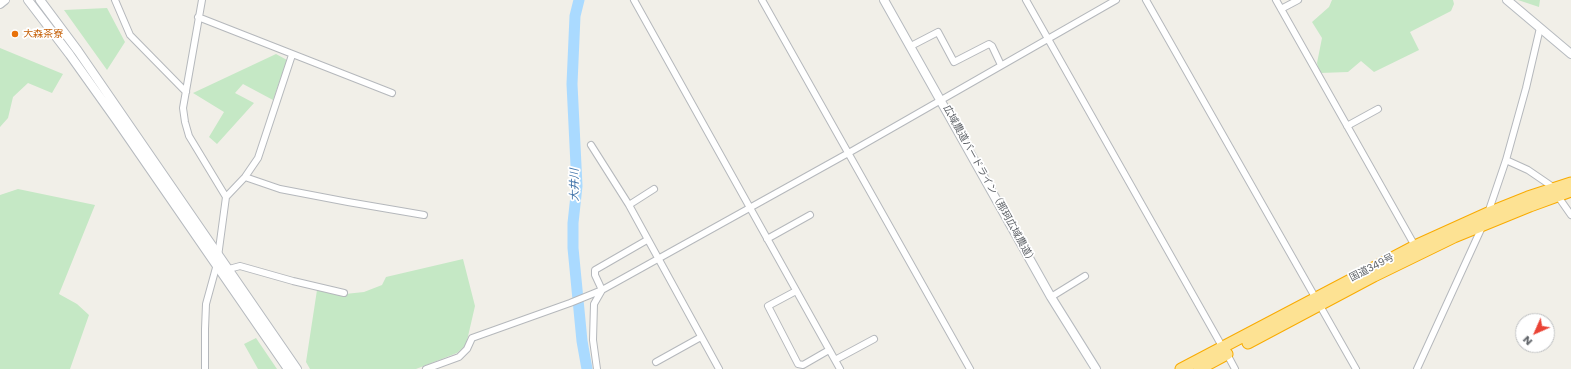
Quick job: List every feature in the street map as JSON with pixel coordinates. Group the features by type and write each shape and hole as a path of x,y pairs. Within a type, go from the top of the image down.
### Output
{"highway":[{"name":"国道349号","path":"1317,301 1419,253 1554,193 1571,183"},
{"name":"国道349号","path":"1199,369 1225,351 1415,246 1488,213 1554,193 1571,191"},
{"name":"国道349号","path":"1181,369 1225,351"}],"street":[{"path":"0,4 6,0"},
{"path":"28,0 70,55 217,264 288,369"},
{"path":"40,0 78,51 298,369"},
{"path":"115,0 130,35 186,92"},
{"path":"202,0 183,108 189,136 226,197"},
{"path":"634,0 840,369"},
{"path":"762,0 970,369"},
{"name":"広域農道バードライン（那珂広域農道）","path":"884,0 1051,297 1096,369"},
{"path":"1026,0 1235,369"},
{"path":"426,369 459,357 467,349 472,338 602,290 750,208 1116,0"},
{"path":"1146,0 1356,369"},
{"path":"1276,0 1415,246"},
{"path":"1281,9 1298,0"},
{"path":"1507,0 1571,54"},
{"path":"198,17 392,93"},
{"path":"1418,369 1488,213 1506,160 1526,88 1540,28"},
{"path":"911,46 938,32 954,62 989,44 992,46 1002,65"},
{"path":"205,369 206,304 217,264 226,197 245,177 258,158 292,55"},
{"path":"1347,126 1378,109"},
{"path":"591,145 629,205 719,369"},
{"path":"1506,160 1528,170 1550,185 1554,193 1571,215"},
{"path":"245,177 280,189 424,215"},
{"path":"629,205 654,189"},
{"path":"767,239 810,215"},
{"path":"602,290 595,275 595,270 647,240"},
{"path":"229,269 240,266 293,281 344,293"},
{"path":"1051,297 1085,276"},
{"path":"597,369 593,340 594,304 602,290"},
{"path":"796,290 768,306 798,364 803,365 829,350"},
{"path":"656,362 701,337"},
{"path":"835,360 874,338"}],"green space":[{"path":"1332,0 1453,0 1454,4 1451,11 1410,32 1419,50 1374,72 1361,61 1348,72 1320,73 1317,63 1322,38 1312,22 1329,7"},
{"path":"1518,0 1540,0 1539,7"},
{"path":"107,8 125,42 107,70 64,10"},
{"path":"0,48 63,74 52,93 28,83 13,97 8,118 0,127"},
{"path":"276,54 287,60 273,100 243,84 235,93 254,103 217,144 209,137 224,112 193,93"},
{"path":"18,189 95,205 59,294 77,304 89,315 70,369 0,369 0,195"},
{"path":"463,259 475,306 466,345 457,353 416,369 310,369 306,362 317,290 345,294 364,292 382,285 386,277"},
{"path":"256,338 277,369 258,369 244,344"}],"waterway":[{"name":"大井川","path":"579,0 575,16 572,84 577,186 573,223 573,248 582,341 587,369"}],"place":[{"name":"大森茶寮","path":"15,34"}]}
